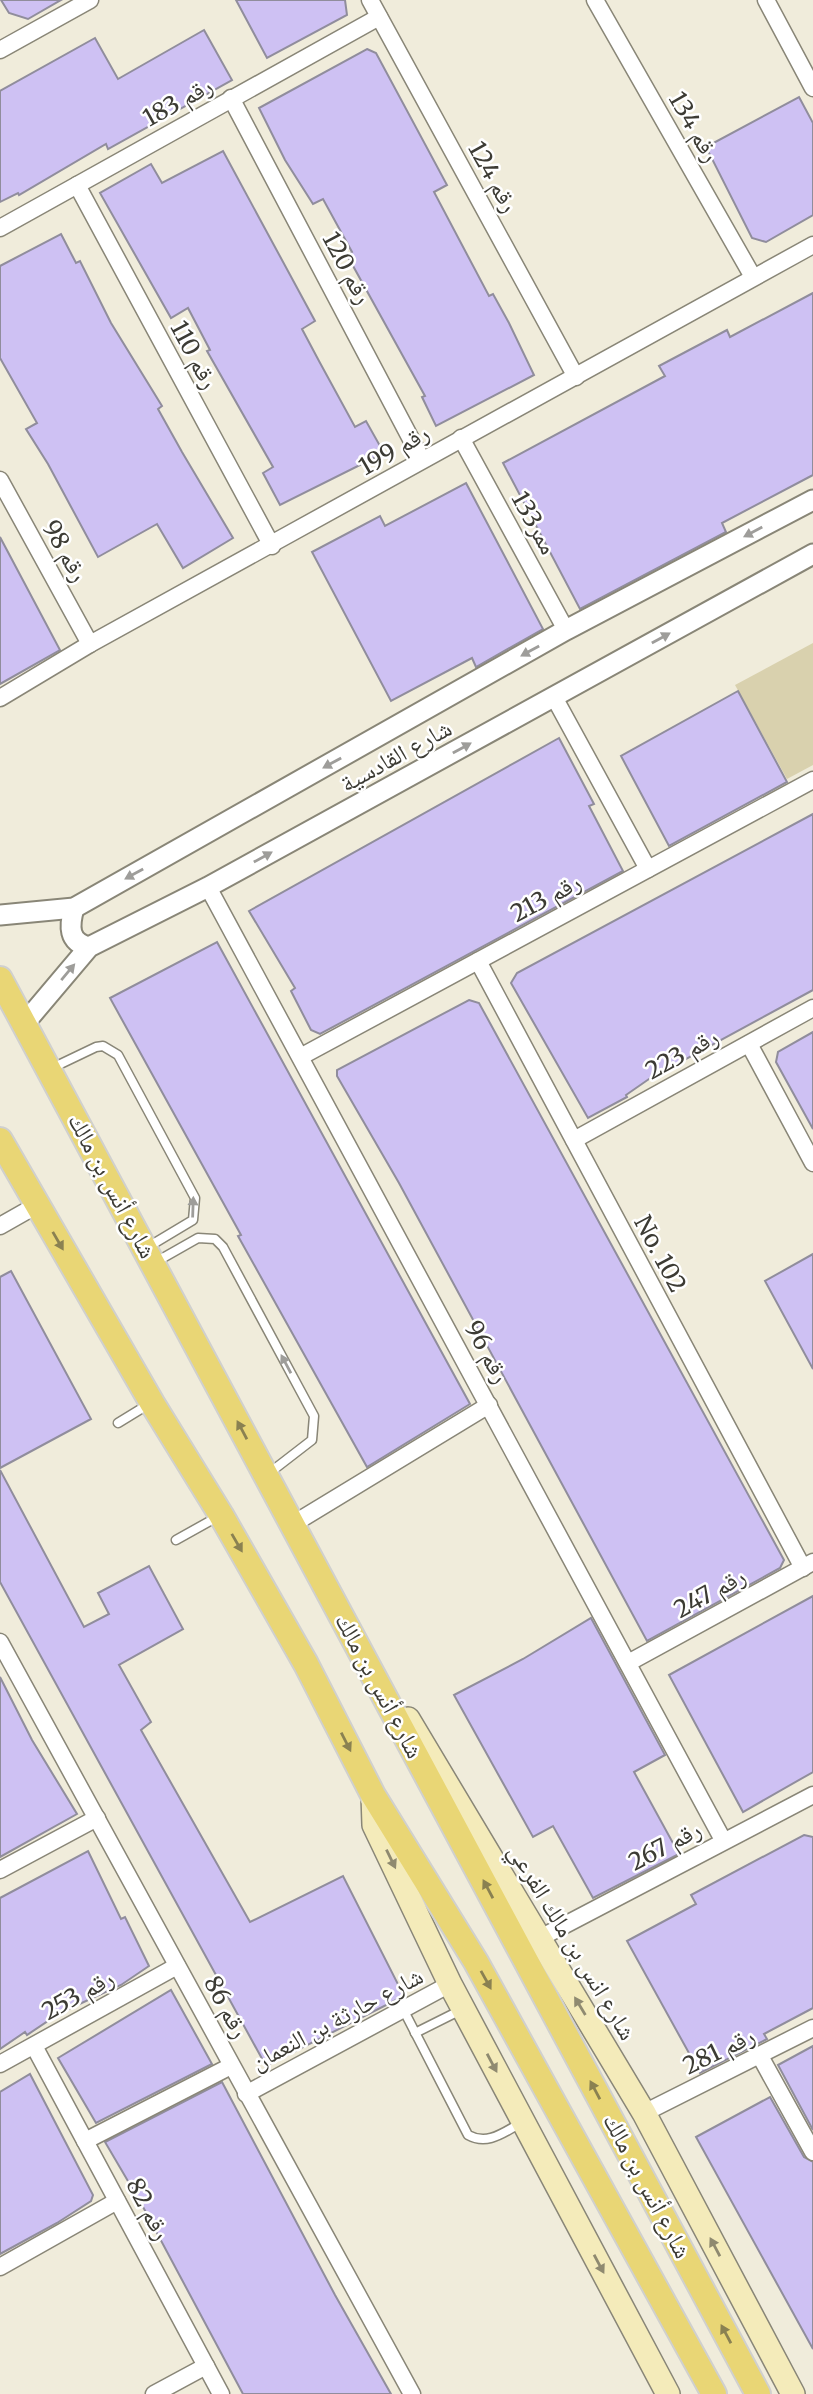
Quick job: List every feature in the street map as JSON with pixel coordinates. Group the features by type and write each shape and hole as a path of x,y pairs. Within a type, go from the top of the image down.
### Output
{"main road":[{"name":"شارع أنس بن مالك","path":"0,979 758,2394"},
{"name":"شارع أنس بن مالك","path":"0,1140 306,1664 373,1795 476,1962 714,2394"},
{"name":"شارع انس بن مالك الفرعي","path":"293,1524 644,2113 793,2394"},
{"path":"373,1795 374,1825 450,1984 668,2394"}],"street":[{"path":"0,49 90,0"},
{"name":"رقم 124","path":"370,0 576,377"},
{"name":"رقم 134","path":"595,0 752,277"},
{"path":"766,0 813,88"},
{"name":"رقم 183","path":"0,228 379,17"},
{"name":"رقم 120","path":"231,98 422,460"},
{"name":"رقم 110","path":"77,185 272,546"},
{"name":"رقم 199","path":"0,698 90,644 272,546 461,438 813,245"},
{"name":"ممر133","path":"461,438 566,631"},
{"name":"رقم 98","path":"0,480 90,644"},
{"name":"شارع القادسية","path":"0,915 74,908 566,631 813,500"},
{"name":"شارع القادسية","path":"24,1024 89,947 208,887 813,554"},
{"path":"554,697 648,869"},
{"name":"رقم 213","path":"302,1056 813,780"},
{"name":"رقم 96","path":"208,887 302,1056 723,1840"},
{"path":"74,908 70,923 72,936 79,945 89,947"},
{"name":"No. 102","path":"478,961 808,1565"},
{"name":"رقم 223","path":"574,1140 813,1008"},
{"path":"749,1044 813,1163"},
{"path":"0,1226 37,1205"},
{"path":"293,1524 489,1405"},
{"name":"رقم 247","path":"628,1663 808,1565"},
{"name":"رقم 86","path":"0,1642 412,2394"},
{"name":"رقم 267","path":"540,1938 813,1795"},
{"path":"0,1870 97,1818"},
{"name":"رقم 253","path":"0,2064 177,1966"},
{"name":"شارع حارثة بن النعمان","path":"246,2094 450,1984"},
{"name":"رقم 281","path":"644,2113 813,2028"},
{"name":"رقم 82","path":"34,2046 222,2394"},
{"path":"760,2056 813,2152"},
{"path":"85,2141 231,2066"},
{"path":"0,2267 117,2201"},
{"path":"154,2394 206,2365"}],"lane":[{"path":"49,1070 103,1046 118,1055 124,1066 195,1198 192,1220 150,1256"},
{"path":"150,1256 198,1238 215,1239 223,1247 314,1416 312,1440 266,1475"},
{"path":"118,1423 152,1403"},
{"path":"176,1540 221,1515"},
{"path":"415,2033 464,2008"},
{"path":"403,2009 468,2135 488,2140 523,2122"}],"shaded area":[{"path":"813,643 813,765 787,779 735,685"}],"building":[{"path":"1,0 61,0 28,19 9,13"},
{"path":"236,0 345,0 347,15 267,58"},
{"path":"204,30 232,80 108,149 106,144 19,195 18,193 0,202 0,91 95,38 118,79"},
{"path":"367,49 376,53 447,185 434,192 489,296 493,294 509,323 534,375 436,426 422,397 425,396 347,255 352,252 323,199 313,204 285,160 259,108"},
{"path":"799,97 813,123 813,215 766,242 752,238 706,147"},
{"path":"223,151 315,321 302,329 319,361 355,427 366,421 384,453 280,505 263,473 273,467 207,351 210,350 188,308 171,318 100,193 151,164 162,183"},
{"path":"61,234 76,263 80,261 111,323 162,406 158,409 233,538 183,568 157,524 98,557 26,429 37,423 0,358 0,266"},
{"path":"813,293 813,475 722,523 726,532 580,609 503,463 665,376 659,366 727,330 730,337"},
{"path":"466,483 543,629 476,667 472,658 391,701 312,552 380,516 385,526"},
{"path":"0,537 60,650 0,684"},
{"path":"738,691 787,782 669,846 621,756"},
{"path":"559,738 594,804 589,806 623,871 320,1034 311,1030 291,991 295,988 249,911"},
{"path":"813,814 813,990 649,1079 626,1095 627,1097 588,1118 511,983 517,973"},
{"path":"217,942 470,1404 367,1467 238,1236 241,1235 110,998"},
{"path":"469,1000 479,1003 784,1560 780,1568 647,1641 399,1183 337,1076 337,1070"},
{"path":"813,1032 813,1129 776,1062 778,1052"},
{"path":"813,1254 813,1369 765,1281"},
{"path":"11,1271 91,1419 0,1468 0,1277"},
{"path":"0,1470 84,1627 109,1614 98,1593 149,1566 183,1629 119,1665 151,1722 141,1730 250,1922 343,1876 404,1996 266,2066 0,1582"},
{"path":"813,1596 813,1772 743,1812 669,1675"},
{"path":"591,1618 665,1755 634,1772 679,1854 593,1898 553,1826 533,1837 454,1695 523,1659"},
{"path":"0,1677 32,1740 77,1814 0,1857"},
{"path":"804,1835 813,1837 813,2008 764,2034 767,2039 700,2073 627,1941 696,1904 691,1895"},
{"path":"88,1851 121,1919 125,1917 149,1966 121,1985 60,2013 0,2049 0,1898"},
{"path":"171,1990 212,2064 96,2123 58,2058"},
{"path":"813,2046 813,2130 778,2065"},
{"path":"30,2074 93,2195 91,2201 57,2223 0,2254 0,2092"},
{"path":"222,2082 391,2394 243,2394 142,2205 105,2142"},
{"path":"770,2097 804,2157 813,2162 813,2349 696,2137"}]}
